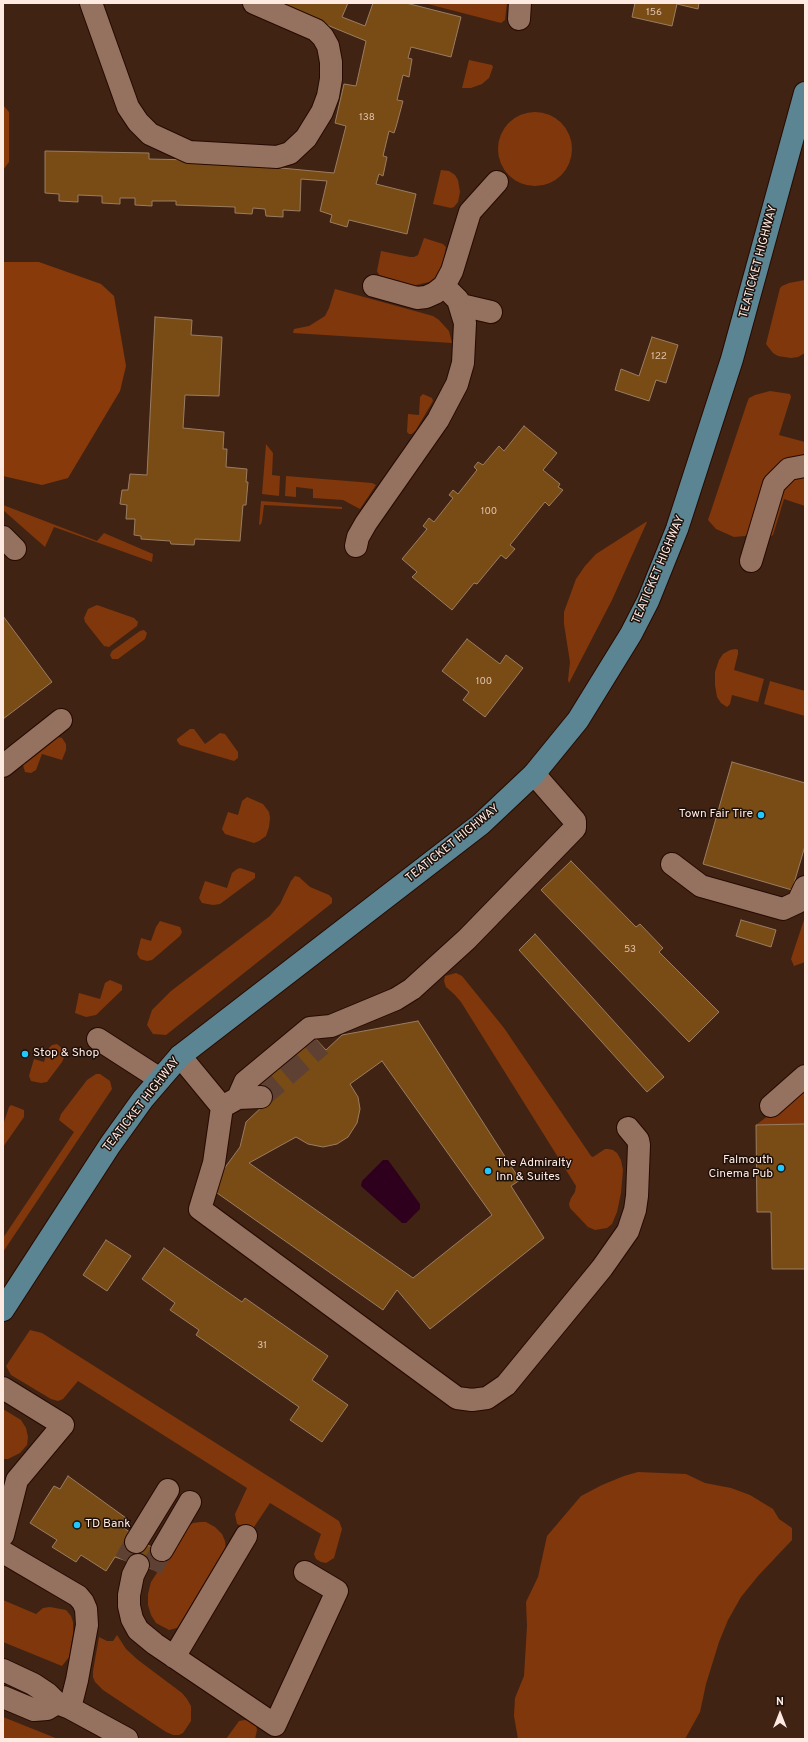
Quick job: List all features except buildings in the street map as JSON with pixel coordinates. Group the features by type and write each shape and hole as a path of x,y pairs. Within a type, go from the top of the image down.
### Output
{"main road":[{"name":"TEATICKET HIGHWAY","path":"3,1310 110,1145 160,1079 180,1056 481,824 534,774 578,720 631,634 663,565 694,481 732,359 805,93"}],"street":[{"path":"91,3 128,107 138,122 150,134 188,152 278,157 290,153 306,138 322,112 328,96 331,79 331,62 328,46 323,37 316,30 254,3"},
{"path":"374,286 417,298 426,297 435,293 444,286 452,271 470,212 497,182"},
{"path":"356,546 358,537 366,523 438,420 457,384 463,363 466,323 461,305 455,295 444,286"},
{"path":"461,305 490,312"},
{"path":"751,561 774,484 789,469 805,466"},
{"path":"3,766 61,720"},
{"path":"534,774 575,821 575,828 468,939 412,989 396,999 332,1026 310,1028 245,1082 230,1103 200,1209 457,1398 472,1400 487,1398 506,1385 602,1268 628,1231 635,1210 638,1184 639,1145 638,1140 628,1128"},
{"path":"672,864 701,886 783,909 798,902 805,887"},
{"path":"321,1045 332,1026"},
{"path":"98,1039 160,1079"},
{"path":"180,1056 230,1103"},
{"path":"771,1106 805,1076"},
{"path":"230,1103 261,1097"},
{"path":"3,1388 63,1425 17,1480 3,1535"},
{"path":"149,1546 179,1496"},
{"path":"174,1657 246,1536"},
{"path":"3,1552 78,1596 86,1609 87,1625 77,1680 63,1706"},
{"path":"138,1565 133,1575 129,1595 129,1606 132,1619 138,1630 145,1638 275,1725 337,1591 305,1572"},
{"path":"3,1670 33,1684 63,1706 127,1739"},
{"path":"3,1697 34,1710 63,1706"}],"shaded area":[{"path":"424,3 507,3 505,20 501,23"},
{"path":"469,60 492,65 493,67 489,78 482,84 471,88 462,88"},
{"path":"3,105 9,112 9,162 3,170"},
{"path":"535,112 549,115 561,123 569,135 572,149 569,163 561,175 549,183 535,186 521,183 509,175 501,163 498,149 501,135 509,123 521,115"},
{"path":"441,170 449,171 455,175 458,180 460,192 458,202 451,208 433,204"},
{"path":"424,238 443,244 446,247 442,266 436,277 429,282 412,286 379,275 377,271 381,251 414,257 418,255"},
{"path":"3,262 39,262 101,284 114,296 126,366 120,391 68,478 42,485 3,476"},
{"path":"805,280 805,353 798,357 791,358 778,356 773,353 766,344 780,288 789,283"},
{"path":"335,289 433,316 449,331 452,343 293,333 294,329 309,326 325,316"},
{"path":"770,391 790,394 791,397 779,435 805,442 805,457 750,533 745,536 734,537 716,529 708,520 749,398"},
{"path":"423,394 432,398 433,401 416,430 412,434 409,434 407,432 408,414 419,415 420,397"},
{"path":"266,444 273,453 272,475 280,476 279,496 262,494"},
{"path":"805,475 805,506 784,499 773,535 770,537 768,536 786,482"},
{"path":"286,476 372,483 376,485 360,509 343,500 313,498 313,489 296,487 296,497 285,496"},
{"path":"261,501 342,507 342,509 264,505 262,521 259,525"},
{"path":"3,505 97,541 104,533 153,554 152,562 54,527 45,547 3,510"},
{"path":"646,522 612,600 569,683 570,662 564,624 564,612 576,579 596,554"},
{"path":"97,605 134,618 138,622 137,626 109,647 104,646 85,622 84,618 88,609"},
{"path":"144,630 147,633 145,639 118,659 112,659 110,655 112,651 140,631"},
{"path":"730,650 738,650 738,654 734,670 764,679 758,702 732,695 730,704 727,707 721,703 717,697 715,672 719,660 723,654"},
{"path":"770,681 805,691 805,716 764,704"},
{"path":"190,729 194,729 205,744 220,733 225,734 238,752 238,758 234,761 180,745 177,739"},
{"path":"54,738 62,738 66,744 66,750 62,760 42,754 36,770 31,773 25,772 23,765 25,761"},
{"path":"247,797 263,804 269,812 270,818 266,836 254,843 225,834 222,829 228,812 238,815 242,801"},
{"path":"240,868 255,873 255,878 220,904 213,905 202,903 199,898 205,881 227,888 232,873"},
{"path":"295,876 299,877 310,887 329,895 332,898 332,903 166,1035 153,1034 147,1025 152,1010 171,991 270,916 280,904"},
{"path":"805,917 805,962 794,966 791,959"},
{"path":"160,921 180,927 182,932 180,936 152,960 147,961 140,959 137,954 141,938 151,941"},
{"path":"456,973 462,976 504,1028 591,1156 593,1157 605,1149 613,1150 617,1153 621,1160 623,1170 621,1193 617,1212 612,1224 607,1228 595,1230 588,1227 570,1208 569,1204 575,1192 576,1186 461,1002 446,987 444,981 445,976"},
{"path":"110,980 122,985 122,990 96,1015 86,1017 75,1013 79,993 100,999 105,983"},
{"path":"57,1044 64,1050 65,1055 62,1062 47,1082 41,1083 31,1081 29,1076 34,1059 44,1062 48,1049 52,1045"},
{"path":"96,1074 100,1074 110,1081 112,1089 3,1252 3,1238 74,1132 59,1120 61,1114 87,1080"},
{"path":"805,1088 805,1124 756,1125"},
{"path":"11,1105 24,1110 24,1117 3,1147 3,1125"},
{"path":"383,1160 388,1160 420,1204 420,1209 406,1223 402,1223 361,1186 362,1181"},
{"path":"30,1330 42,1333 339,1521 342,1529 334,1558 326,1563 316,1559 314,1554 321,1534 270,1503 254,1527 249,1529 237,1524 235,1514 247,1488 78,1381 63,1399 58,1401 51,1399 11,1375 6,1366"},
{"path":"3,1409 21,1420 26,1428 28,1437 27,1445 20,1453 8,1459 3,1459"},
{"path":"638,1472 686,1474 705,1483 731,1488 750,1495 773,1509 779,1519 792,1528 792,1540 758,1576 741,1597 728,1620 719,1642 706,1684 700,1712 685,1739 518,1739 514,1716 515,1698 524,1676 527,1626 526,1602 538,1577 547,1536 581,1496 602,1485"},
{"path":"206,1522 215,1527 222,1534 225,1541 226,1550 181,1627 169,1630 156,1623 151,1615 148,1605 148,1594 151,1582 187,1527 193,1523"},
{"path":"3,1600 36,1614 43,1608 50,1607 66,1610 71,1616 73,1622 73,1634 69,1657 62,1666 3,1642"},
{"path":"117,1635 126,1649 138,1660 182,1693 187,1699 191,1706 191,1721 183,1733 173,1735 166,1732 103,1690 95,1682 93,1671 99,1637 107,1641 113,1641"},
{"path":"3,1717 58,1739 3,1739"},
{"path":"239,1721 251,1721 256,1725 257,1730 255,1739 226,1739"}],"tunnel":[{"path":"261,1097 321,1045"},
{"path":"125,1561 136,1542"},
{"path":"151,1569 162,1550"}],"place":[{"name":"Town Fair Tire","path":"761,815"},
{"name":"Stop & Shop","path":"25,1054"},
{"name":"Falmouth Cinema Pub","path":"781,1168"},
{"name":"The Admiralty Inn & Suites","path":"488,1171"},
{"name":"TD Bank","path":"77,1525"}]}
